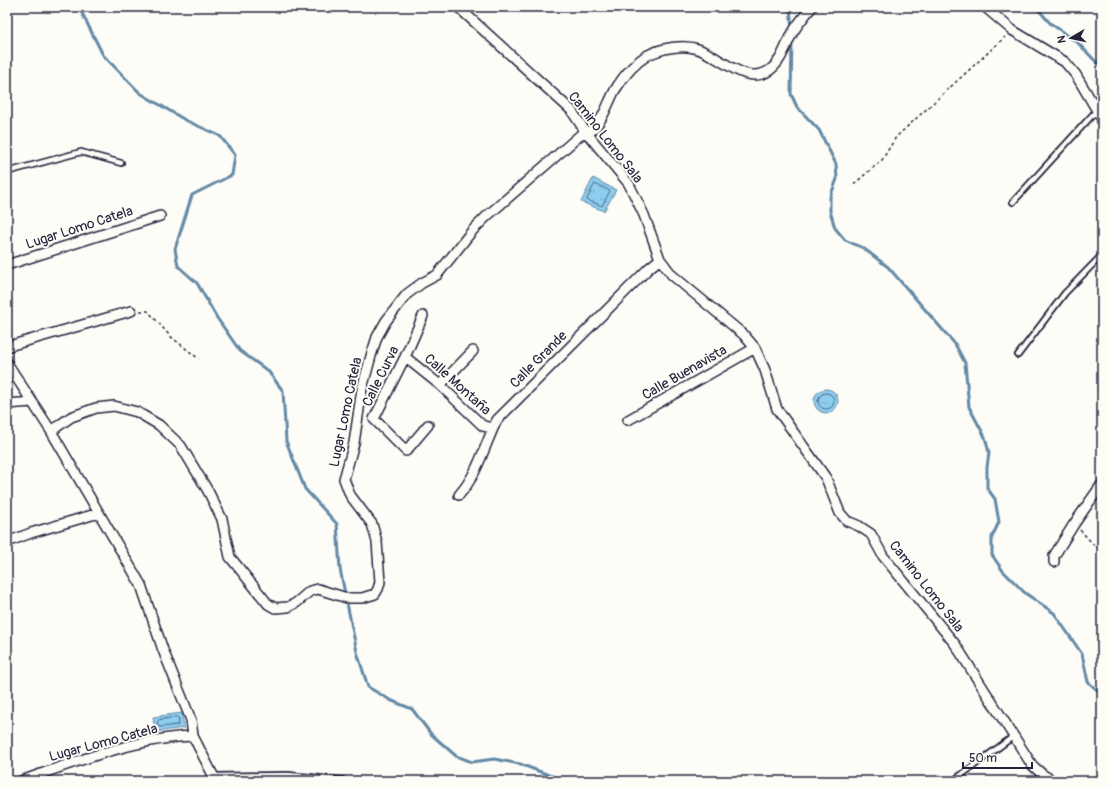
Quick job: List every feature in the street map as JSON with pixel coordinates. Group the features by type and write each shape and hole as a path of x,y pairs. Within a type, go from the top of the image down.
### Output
{"street":[{"name":"Camino Lomo Sala","path":"458,7 571,110 585,131 629,184 644,215 660,259 672,274 744,335 755,348 765,370 777,409 826,478 840,513 847,521 859,526 871,534 883,556 955,644 1032,765 1053,781"},
{"path":"585,131 590,132 596,126 624,76 648,55 677,47 687,47 698,49 742,73 752,75 764,73 775,65 783,53 792,34 812,7"},
{"path":"985,7 1012,30 1065,62 1076,75 1102,119"},
{"name":"Lugar Lomo Catela","path":"51,431 71,417 96,408 114,406 137,412 159,425 181,446 208,491 222,520 230,557 268,604 275,608 288,607 296,604 310,591 318,589 347,598 362,598 375,594 380,582 377,542 372,524 350,495 344,479 354,443 362,389 377,337 386,321 407,294 422,283 437,275 472,231 487,216 585,131"},
{"name":"Lugar Lomo Catela","path":"7,265 160,216"},
{"name":"Calle Grande","path":"459,495 466,488 479,465 497,420 649,268 660,259"},
{"path":"7,348 9,346 131,311"},
{"name":"Calle Curva","path":"423,316 374,419 406,451 428,425"},
{"name":"Calle Buenavista","path":"628,420 755,348"},
{"path":"440,385 473,351"},
{"name":"Calle Montaña","path":"405,356 440,385 483,426 493,428"},
{"path":"7,363 51,431 141,584 163,650 191,720 193,736 215,778"},
{"path":"7,404 32,402"},
{"path":"1054,562 1054,556 1102,484"},
{"path":"7,542 31,532 99,513"},
{"name":"Lugar Lomo Catela","path":"21,781 116,750 182,736 193,736"}],"lane":[{"path":"1013,202 1097,110"},
{"path":"7,172 81,152 121,163"},
{"path":"1018,355 1065,293 1102,255"},
{"path":"953,781 1014,736"},
{"path":"215,778 288,775 342,780"}],"path":[{"path":"854,184 882,160 896,137 1012,30"},
{"path":"131,311 148,311 170,336 199,359"},
{"path":"1074,524 1102,550"}],"water":[{"path":"593,178 616,190 604,211 581,202"},
{"path":"826,389 835,392 838,401 835,410 826,413 817,410 814,401 817,392"},
{"path":"182,713 184,728 155,732 153,717"}],"waterway":[{"path":"79,7 103,55 140,93 185,120 220,136 235,155 232,175 192,195 175,249 178,266 197,283 217,318 240,351 268,371 283,391 286,441 305,489 337,524 340,569 357,652 368,687 390,700 412,709 431,734 456,756 472,762 494,759 520,764 568,781"},
{"path":"790,7 792,30"},
{"path":"1036,7 1050,23 1077,42 1102,68"},
{"path":"792,41 791,94 797,107 819,130 836,164 837,179 830,197 830,211 835,228 845,240 863,248 888,267 955,344 965,363 969,407 985,437 989,453 987,488 995,499 999,522 992,537 992,555 1003,571 1025,593 1054,613 1082,654 1088,682 1097,690 1102,691"}]}
